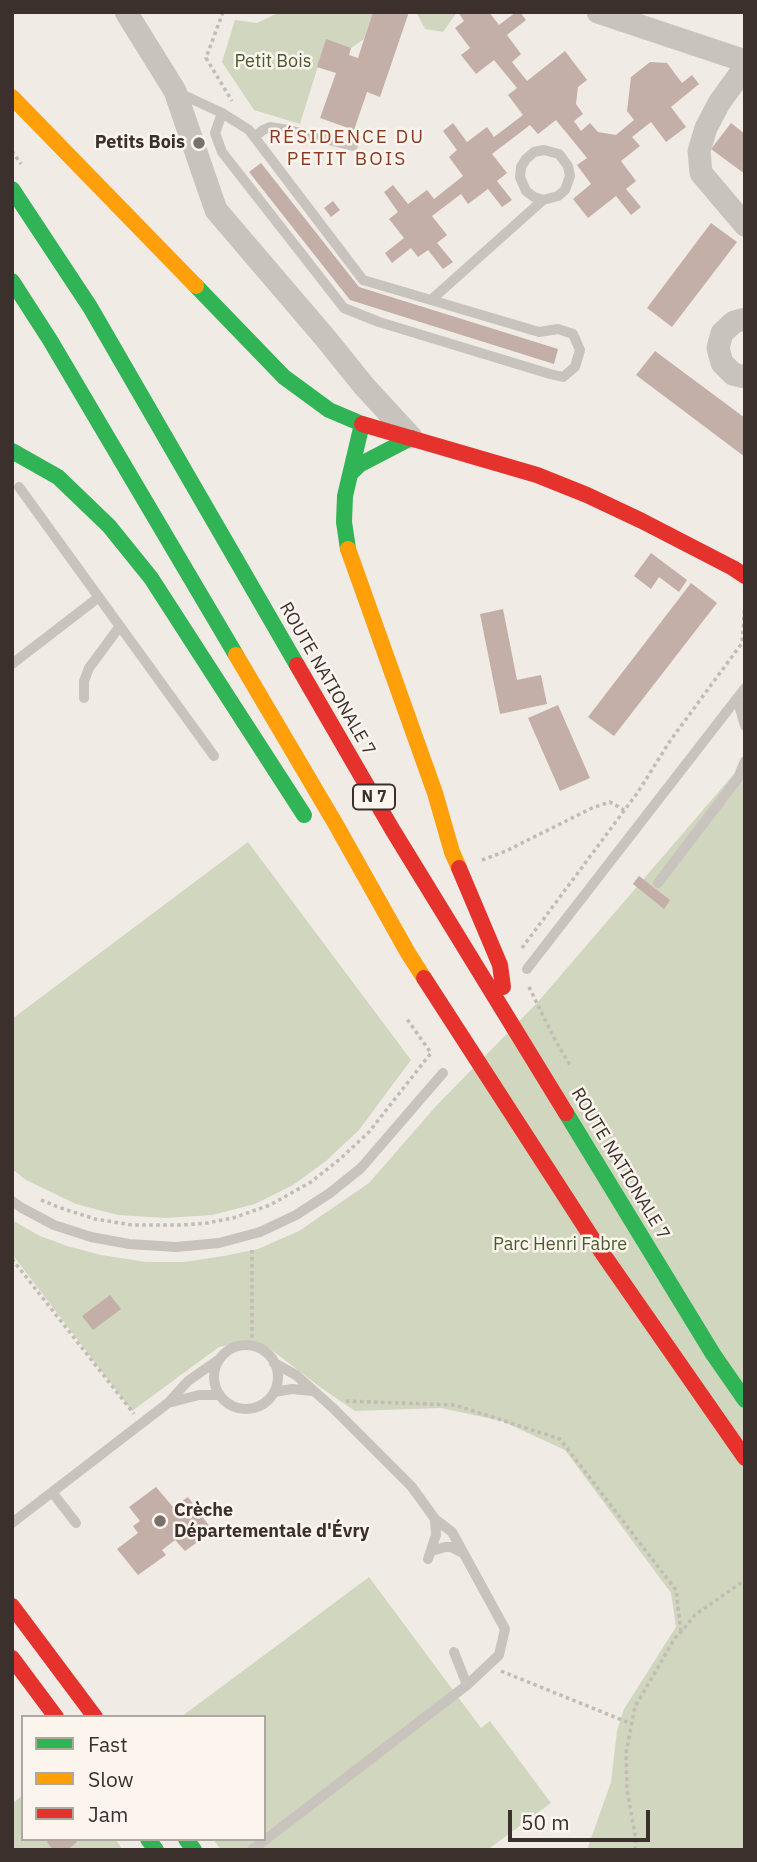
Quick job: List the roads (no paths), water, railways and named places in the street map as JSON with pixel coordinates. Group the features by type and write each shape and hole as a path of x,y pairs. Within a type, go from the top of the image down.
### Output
{"main road":[{"path":"12,97 284,377 329,410 362,424 537,475 587,495 699,550 745,576"},
{"name":"ROUTE NATIONALE 7","path":"12,189 90,307 392,830 706,1342 745,1400"},
{"name":"N 7","path":"12,281 50,340 234,651 408,953 596,1244 745,1458"},
{"path":"362,424 345,496 344,522 348,550 435,793 452,852 500,965 507,1017"},
{"path":"351,473 359,465 411,438"},
{"path":"12,450 58,477 109,526 151,578 312,827"},
{"path":"371,919 379,931 408,953"},
{"path":"12,1606 94,1715"},
{"path":"12,1658 55,1715"}],"street":[{"path":"126,12 175,91 216,210 411,438"},
{"path":"598,12 745,61"},
{"path":"745,67 719,103 706,128 699,150 701,173 745,225"},
{"path":"745,319 734,322 722,333 718,348 722,363 733,374 745,377"},
{"path":"362,424 364,386"}],"lane":[{"path":"175,91 222,113 252,134 363,280 539,332 558,329 573,334 580,350 575,367 563,377 550,374 379,322 344,308 222,152 215,133 222,113"},
{"path":"252,134 270,127 353,146"},
{"path":"431,300 543,200 553,199 562,193 568,185 568,166 563,157 544,150 534,152 526,159 521,167 520,177 526,191 543,200"},
{"path":"19,487 214,756"},
{"path":"15,656 99,597"},
{"path":"84,698 84,681 89,667 120,626"},
{"path":"526,974 745,688"},
{"path":"737,698 745,726"},
{"path":"658,883 738,778 745,761"},
{"path":"12,1201 54,1225 91,1237 129,1244 176,1248 219,1243 260,1232 296,1215 361,1168 443,1073"},
{"path":"12,1522 168,1403 188,1381 230,1349 240,1345 252,1345 266,1352 274,1363 278,1376 274,1392 266,1401 249,1408 231,1405 219,1395 216,1388 214,1376 218,1360"},
{"path":"266,1839 467,1685 499,1655 505,1629 452,1532 435,1519 412,1487 323,1400 296,1376 274,1363"},
{"path":"274,1392 313,1391"},
{"path":"168,1403 198,1395 219,1395"},
{"path":"52,1492 76,1523"},
{"path":"435,1519 436,1535 430,1555 445,1547 463,1553"},
{"path":"454,1652 467,1685"}],"place":[{"name":"Petits Bois","path":"199,143"},
{"name":"Crèche Départementale d'Évry","path":"160,1521"}],"district":[{"name":"RÉSIDENCE DU PETIT BOIS","path":"347,149"}],"park label":[{"name":"Petit Bois","path":"273,62"},
{"name":"Parc Henri Fabre","path":"560,1245"}]}
